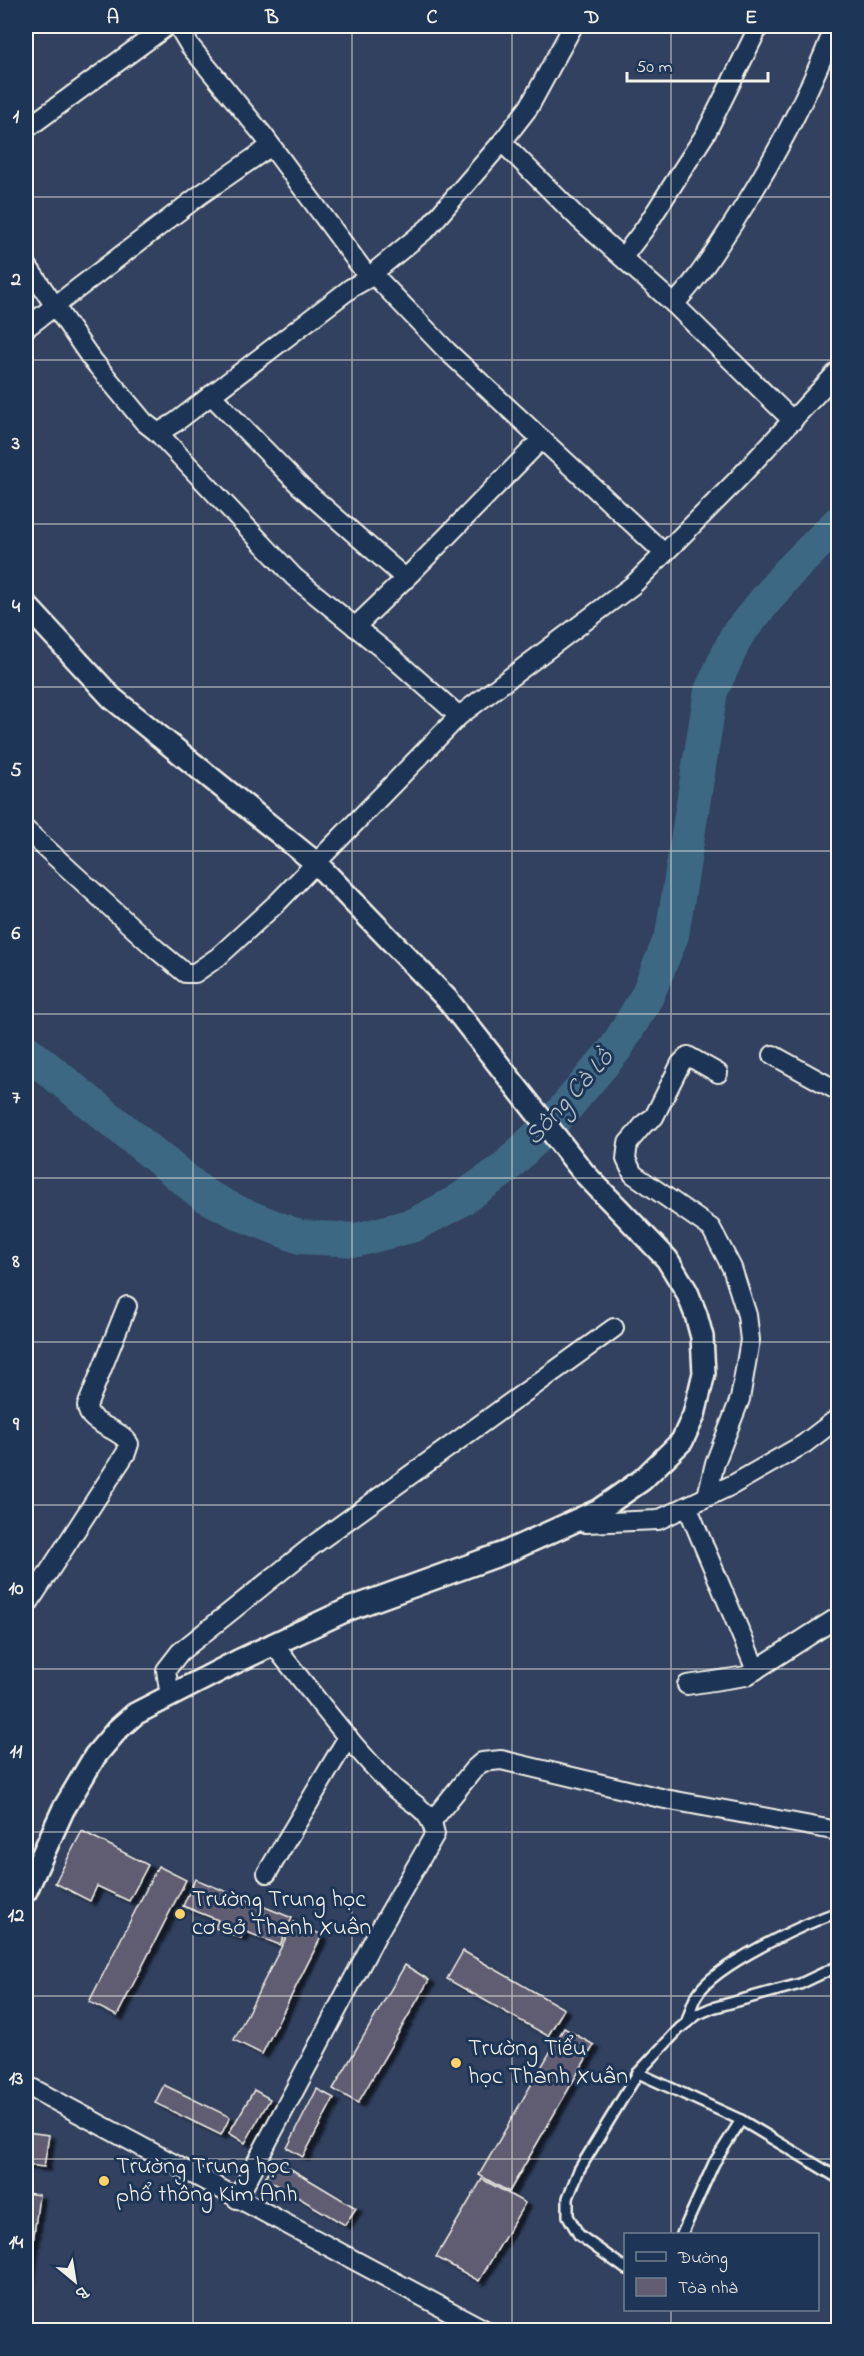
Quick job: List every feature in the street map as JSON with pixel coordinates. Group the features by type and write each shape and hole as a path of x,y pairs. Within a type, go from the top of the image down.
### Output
{"street":[{"path":"26,126 167,26"},
{"path":"178,26 190,46 271,146 371,277 664,553"},
{"path":"158,433 176,423 351,288 371,277 428,228 502,142 529,106 573,26"},
{"path":"623,258 706,133 759,26"},
{"path":"674,304 695,282 764,176 819,69 835,26"},
{"path":"502,142 579,219 674,304 793,421"},
{"path":"26,328 200,195 271,146"},
{"path":"26,264 90,357 144,422 158,433 294,577 459,716"},
{"path":"26,830 156,949 185,973 195,973 218,957 316,863 459,716 633,585 736,481 838,370"},
{"path":"211,395 301,487 406,579"},
{"path":"355,627 406,579 542,439"},
{"path":"26,605 112,698 316,863 447,999 584,1173 667,1259 687,1292 702,1337 704,1373 694,1416 682,1441 642,1480 600,1510 504,1553 349,1609 273,1644 135,1714 117,1730 95,1756 63,1810 26,1891"},
{"path":"773,1055 838,1091"},
{"path":"707,1496 715,1463 740,1399 750,1340 747,1315 732,1268 711,1228 633,1174 626,1159 628,1143 654,1117 681,1063 688,1056 718,1073"},
{"path":"26,1607 126,1453 129,1444 125,1437 92,1418 87,1413 87,1406 127,1306"},
{"path":"170,1696 166,1670 180,1652 316,1543 614,1328"},
{"path":"577,1520 586,1523 658,1520 734,1484 804,1444 838,1418"},
{"path":"687,1506 756,1670"},
{"path":"687,1685 746,1676 838,1617"},
{"path":"237,2199 376,1936 435,1834 432,1821 423,1810 395,1788 348,1737 273,1644"},
{"path":"267,1873 348,1737"},
{"path":"432,1821 474,1769 482,1762 501,1760 665,1799 838,1831"},
{"path":"26,2085 485,2331"}],"lane":[{"path":"687,2021 697,1995 715,1974 803,1924 838,1912"},
{"path":"624,2268 579,2235 568,2216 568,2198 579,2170 638,2073 687,2021 712,2008 800,1984 838,1966"},
{"path":"638,2073 741,2120 838,2178"},
{"path":"683,2233 714,2163 741,2120"}],"building":[{"path":"82,1831 148,1865 129,1901 97,1886 90,1901 55,1883"},
{"path":"158,1866 186,1880 117,2016 89,2002"},
{"path":"195,1879 292,1918 280,1945 244,1931 241,1938 215,1928 218,1920 183,1906"},
{"path":"294,1922 322,1935 262,2054 234,2040"},
{"path":"463,1951 564,2009 548,2036 447,1979"},
{"path":"405,1965 429,1980 358,2103 333,2089"},
{"path":"564,2028 594,2045 509,2192 479,2175"},
{"path":"164,2085 230,2117 221,2135 155,2103"},
{"path":"317,2089 334,2098 303,2157 287,2148"},
{"path":"254,2090 270,2099 245,2143 229,2133"},
{"path":"26,2132 49,2135 44,2167 26,2165"},
{"path":"276,2160 356,2208 345,2225 265,2178"},
{"path":"482,2179 525,2203 479,2281 436,2257"},
{"path":"26,2193 39,2195 26,2299"}],"waterway":[{"name":"Sông Cà Lồ","path":"26,1051 204,1195 241,1214 300,1237 357,1240 414,1225 457,1202 503,1170 561,1113 616,1048 647,996 672,935 711,691 737,635 787,574 838,523"}],"place":[{"name":"Trường Trung học cơ sở Thanh Xuân","path":"180,1914"},
{"name":"Trường Tiểu học Thanh Xuân","path":"456,2063"},
{"name":"Trường Trung học phổ thông Kim Anh","path":"104,2181"}]}
